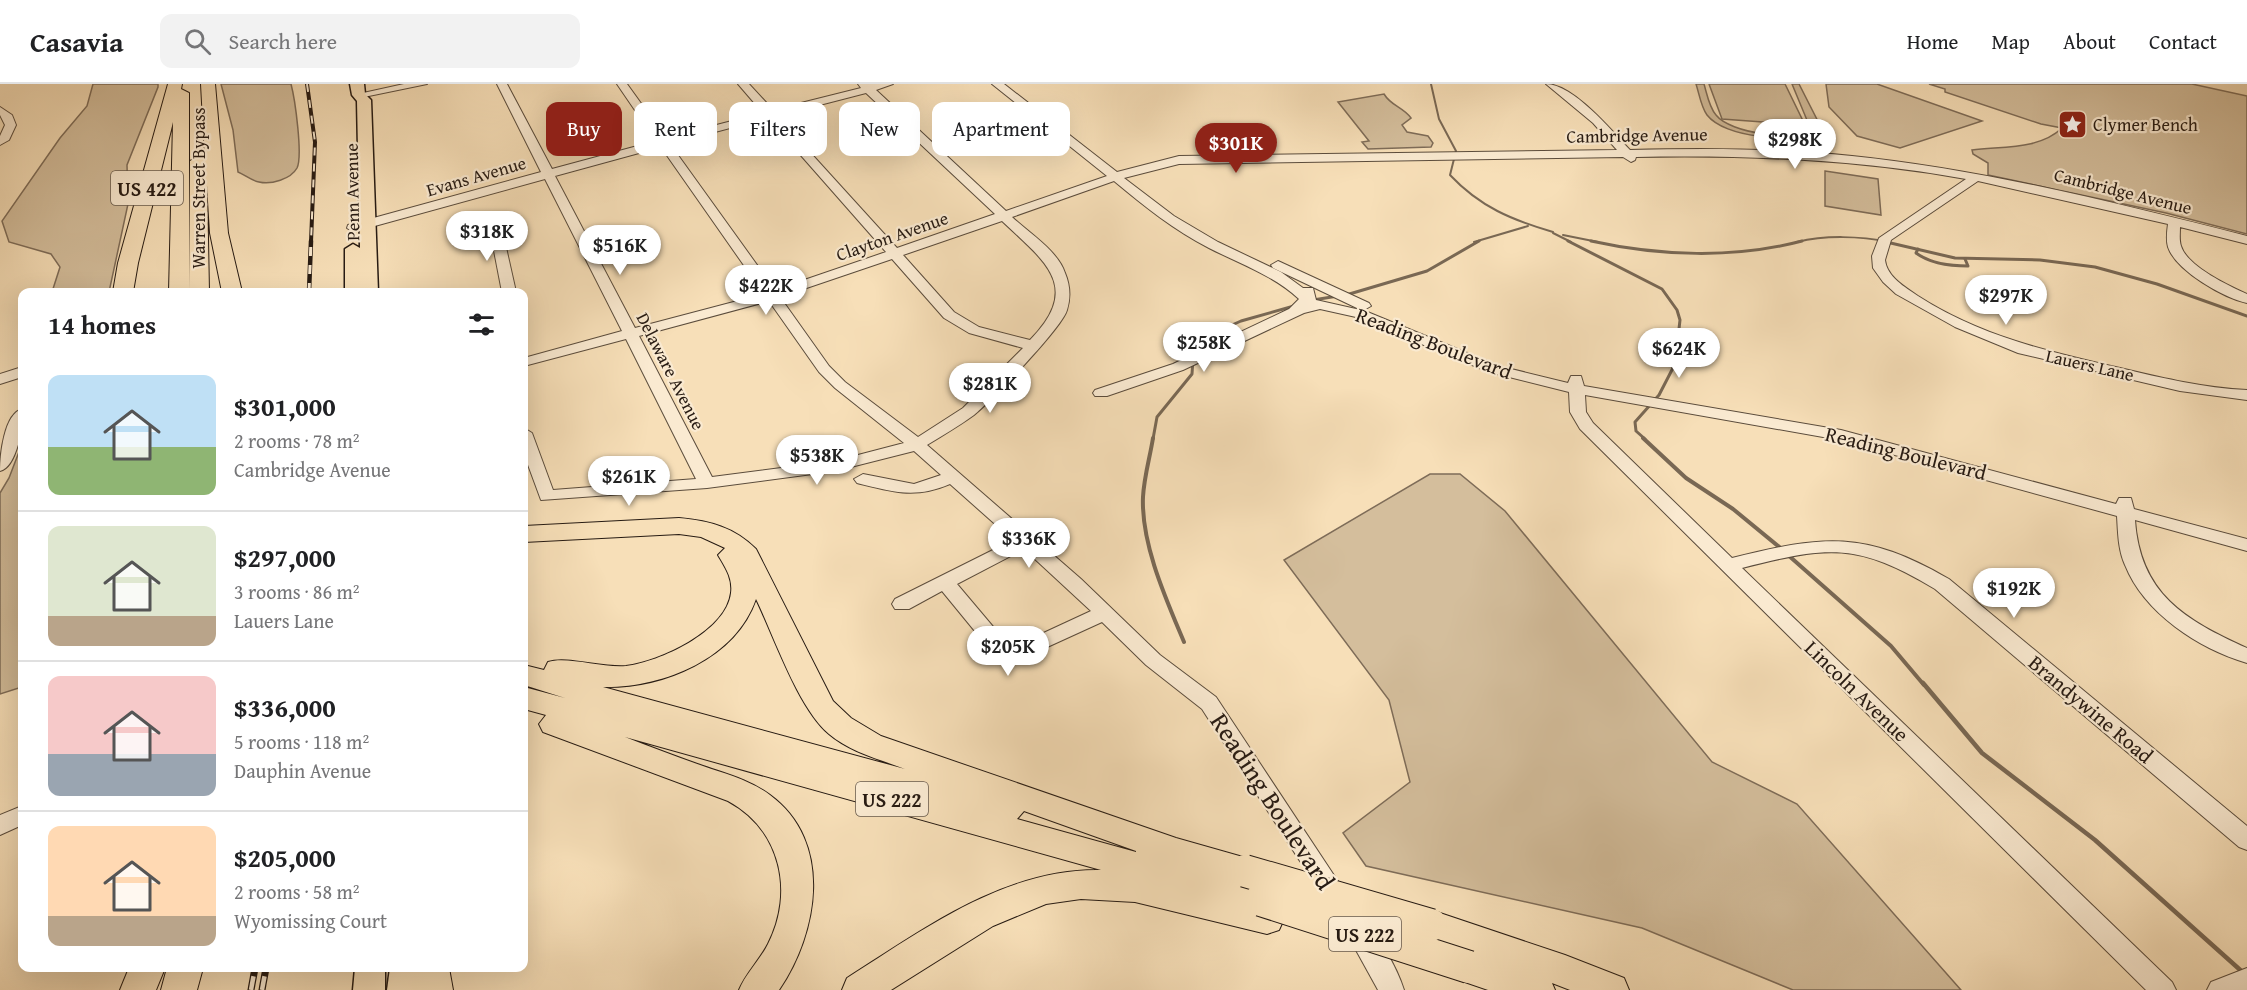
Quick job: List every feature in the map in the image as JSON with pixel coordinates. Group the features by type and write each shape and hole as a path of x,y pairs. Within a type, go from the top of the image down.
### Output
{"highway":[{"name":"US 422","path":"124,288 175,84"},
{"name":"Warren Street Bypass","path":"179,288 182,125 180,84"},
{"name":"Warren Street Bypass","path":"198,84 199,288"},
{"path":"208,84 219,233 231,288"},
{"path":"528,534 679,526 706,530 725,537 737,544 754,566 822,708 850,734 870,744 1166,848"},
{"path":"528,541 668,534 699,537 716,543 732,556 741,569 744,585 738,611 722,633 694,654 660,669 624,677 593,678 528,661"},
{"name":"US 222","path":"528,676 672,719 1166,848 1258,897"},
{"name":"US 222","path":"528,699 1258,897 1431,925 1565,971 1611,990"},
{"path":"528,713 726,788 755,801 768,812 783,832 792,852 797,896 795,915 784,949 757,990"},
{"path":"860,990 986,911 1021,897 1058,888 1114,885 1258,897 1537,990"},
{"path":"138,990 145,972"},
{"path":"179,990 184,972"},
{"path":"432,972 435,990"}],"main road":[{"name":"Penn Avenue","path":"358,89 351,101 360,226 369,288"},
{"name":"Penn Avenue","path":"354,288 360,226"},
{"path":"369,990 370,972"},
{"path":"403,990 405,972"}],"street":[{"path":"358,89 422,84"},
{"name":"Delaware Avenue","path":"502,84 707,483"},
{"name":"Reading Boulevard","path":"622,84 635,102"},
{"path":"743,84 759,102"},
{"name":"Evans Avenue","path":"811,102 865,86 888,84"},
{"name":"Reading Boulevard","path":"997,84 1122,175 1206,231 1332,291 1476,352 1576,384"},
{"name":"Reading Boulevard","path":"1013,84 1190,233 1276,275 1305,298 1320,305 1360,314 1494,369 1840,435 2125,506 2247,533"},
{"path":"1551,84 1582,108 1628,153 1636,164"},
{"path":"528,444 547,496 707,483 842,465 917,445 969,411 1034,346 1056,319 1062,305 1063,285 1058,271 1049,258 1006,216 865,86"},
{"path":"0,110 10,117 12,123 9,133 0,142"},
{"name":"Evans Avenue","path":"360,226 634,150"},
{"name":"Cambridge Avenue","path":"1122,175 1153,164 1179,160 1733,152 1813,156 1977,177 2062,194 2247,240"},
{"name":"Reading Boulevard","path":"673,156 771,296 833,379 917,445 1164,668 1209,703 1394,986"},
{"path":"807,156 945,311 961,324 1034,346"},
{"name":"Clayton Avenue","path":"528,360 771,296 1122,175"},
{"name":"Lauers Lane","path":"1977,177 1887,238 1879,252 1879,262 1881,270 1894,285 1924,305 2010,346 2206,393 2247,395"},
{"path":"2174,221 2175,247 2181,257 2193,269 2247,299"},
{"path":"495,225 508,288"},
{"path":"1101,393 1178,367 1308,307 1337,300 1337,295 1332,291 1311,289 1305,293 1301,307 1292,314"},
{"path":"0,379 18,373"},
{"name":"Lincoln Avenue","path":"1576,384 1578,412 1587,426 2163,990"},
{"path":"0,466 18,423"},
{"path":"863,479 914,489 925,488 951,477"},
{"path":"2125,506 2132,559 2139,576 2149,589 2189,625 2247,656"},
{"name":"Reading Boulevard","path":"2125,506 2247,545"},
{"path":"902,604 1025,541"},
{"name":"Brandywine Road","path":"1728,565 1823,543 1853,546 1898,559 1951,592 2247,840"},
{"path":"946,583 1008,658 1104,613"},
{"path":"0,826 18,817"},
{"path":"2220,990 2247,980"}],"shaded area":[{"path":"93,84 158,84 127,165 128,204 110,288 53,288 60,267 51,254 9,242 2,221 60,138 87,106"},
{"path":"221,84 291,84 299,140 299,162 294,172 280,180 264,183 238,172 233,130"},
{"path":"1696,84 1704,84 1708,100 1716,115 1734,127 1762,134 1790,134 1809,125 1792,84 1799,84 1829,143 1820,142 1814,131 1790,137 1774,137 1728,129 1707,115"},
{"path":"1709,84 1785,84 1805,125 1722,119"},
{"path":"1826,84 1877,84 1982,121 1900,148 1857,136 1829,107"},
{"path":"1929,84 2192,84 2247,96 2247,234 2166,213 1988,175 1988,163 1973,154 1972,150 2031,144 2053,135 2062,128 2041,124 1945,92 1945,89"},
{"path":"1384,94 1411,118 1402,125 1407,132 1428,136 1433,143 1431,147 1368,149 1362,142 1369,141 1338,102"},
{"path":"1825,171 1878,179 1881,215 1825,206"},
{"path":"18,454 18,688 0,694 0,493 9,478"},
{"path":"1430,474 1460,474 1505,511 1712,762 1797,804 1961,990 1793,990 1642,928 1366,866 1343,833 1410,782 1389,700 1284,560"}],"waterway":[{"path":"1431,84 1439,119 1456,151 1450,175 1473,196 1497,211 1553,232"},
{"path":"1474,242 1528,226"},
{"path":"1553,233 1571,242"},
{"path":"1563,235 1598,242"},
{"path":"1800,241 1843,237 1889,242"},
{"path":"1346,295 1427,271 1479,241"},
{"path":"1568,241 1662,289 1677,310 1680,320 1675,364 1659,395 1635,422 1636,431 1645,439"},
{"path":"1591,241 1643,250 1696,253 1750,251 1800,241"},
{"path":"1882,241 1918,249"},
{"path":"1918,249 1955,258 2040,260 2095,267 2157,284 2247,316"},
{"path":"1918,249 1916,253 1922,257 1941,264 1968,266 1965,259"},
{"path":"1313,300 1338,296"},
{"path":"1153,439 1157,417 1192,374 1193,359 1199,346 1223,329 1241,321 1294,306"},
{"path":"1153,438 1143,497 1143,515 1156,571 1184,642"},
{"path":"1643,438 1686,478 1733,509 1783,550"},
{"path":"1788,555 1891,646 1924,685"},
{"path":"1923,683 1982,753 2095,840 2247,976"}],"railway":[{"path":"307,84 315,142 311,242"},
{"path":"309,288 311,241"},
{"path":"251,990 254,972"},
{"path":"262,990 265,972"}],"place":[{"name":"Clymer Bench","path":"2072,124"}]}
